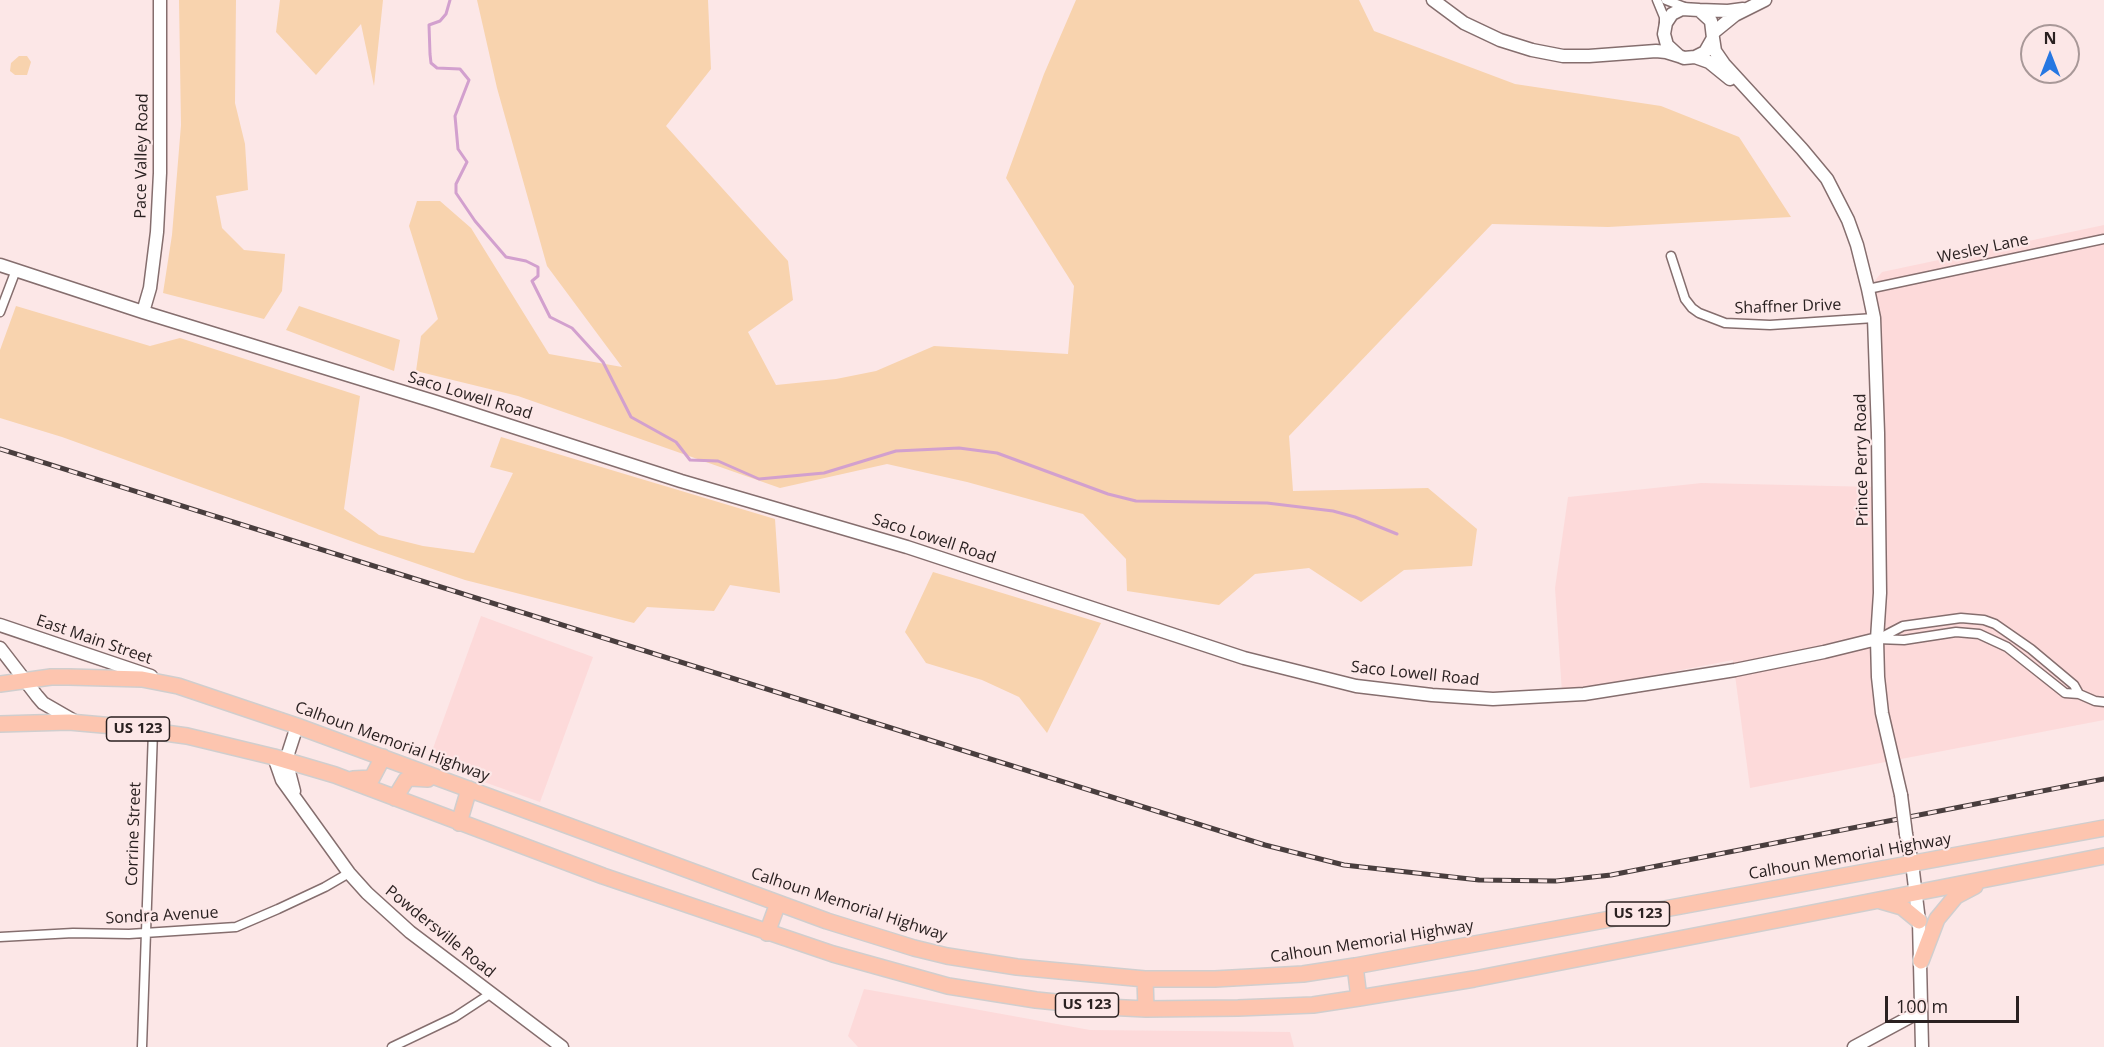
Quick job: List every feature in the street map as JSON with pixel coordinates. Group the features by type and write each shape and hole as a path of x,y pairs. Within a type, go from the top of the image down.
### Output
{"highway":[{"name":"Calhoun Memorial Highway","path":"0,684 51,677 111,677 142,679 178,686 297,726 827,921 947,956 1017,967 1145,979 1215,980 1294,975 1355,966 2104,828"},
{"name":"US 123","path":"0,724 78,723 153,730 217,742 280,758 344,779 603,876 833,954 948,986 1036,1000 1146,1009 1313,1005 1359,998 1474,979 2104,855"},
{"path":"344,779 372,778 382,758"},
{"path":"395,798 401,785 411,778 443,779"},
{"path":"459,823 469,789"},
{"path":"1921,961 1937,919 1956,896 1991,878"},
{"path":"1878,900 1902,907 1919,921"},
{"path":"767,933 778,903"},
{"path":"1355,966 1359,998"},
{"path":"1145,979 1146,1009"}],"street":[{"name":"Pace Valley Road","path":"143,312 150,288 157,232 160,173 160,0"},
{"path":"1433,0 1464,22 1500,40 1532,50 1563,56 1656,51 1695,57 1709,48 1714,35 1735,15 1765,0"},
{"path":"1657,0 1664,17 1666,45 1679,56"},
{"path":"1666,0 1708,17 1714,35"},
{"path":"1622,54 1647,46 1664,32 1672,14 1693,9 1731,11 1750,8"},
{"name":"Prince Perry Road","path":"1714,35 1715,51 1748,92 1827,179 1851,228 1874,318 1880,520 1880,593 1876,639 1882,713 1901,795 1916,893 1921,961 1922,1047"},
{"name":"Prince Perry Road","path":"1695,57 1709,62 1748,92"},
{"name":"Wesley Lane","path":"1868,289 2104,239"},
{"name":"Shaffner Drive","path":"1671,256 1685,299 1692,308 1725,324 1770,325 1874,318"},
{"name":"Saco Lowell Road","path":"0,265 143,312 492,419 681,481 907,547 1244,658 1356,686 1493,699 1584,694 1735,670 1876,639"},
{"path":"0,312 15,270"},
{"path":"1876,639 1904,626 1961,618 1984,620 1995,624 2031,649 2074,685 2079,694"},
{"name":"East Main Street","path":"0,625 178,686"},
{"path":"1876,639 1904,640 1956,632 1979,634 2007,647 2065,693 2079,694 2104,702"},
{"path":"0,648 44,703 78,723"},
{"path":"280,758 297,726"},
{"name":"Corrine Street","path":"142,1047 153,730"},
{"name":"Powdersville Road","path":"280,758 282,780 349,873 367,893 410,932 562,1047"},
{"name":"Sondra Avenue","path":"0,937 73,933 146,933 236,927 325,887 349,873"},
{"path":"392,1047 455,1017 490,994"},
{"path":"1854,1047 1921,1011"}],"shaded area":[{"path":"179,0 236,0 235,103 245,144 248,190 216,196 222,228 244,250 285,254 282,291 264,319 163,293 172,235 181,125"},
{"path":"280,0 383,0 374,86 361,24 316,75 276,32"},
{"path":"477,0 708,0 711,69 666,126 788,261 793,300 748,332 776,385 836,379 876,371 934,346 1068,354 1074,286 1006,178 1044,74 1076,0 1359,0 1374,31 1515,84 1661,106 1739,137 1791,217 1608,227 1492,224 1289,436 1293,491 1428,488 1477,529 1472,566 1404,570 1361,602 1309,568 1255,574 1219,605 1127,591 1126,559 1083,514 967,482 887,464 780,488 518,396 416,371 421,336 438,319 409,226 417,201 440,201 471,228 549,354 622,367 547,266 497,88"},
{"path":"19,56 27,56 31,62 27,75 15,75 10,71 11,63"},
{"path":"2104,225 2104,720 1750,788 1733,660 1562,693 1555,588 1568,497 1702,483 1875,487 1868,289 1882,272"},
{"path":"16,306 150,346 180,338 360,396 344,509 379,535 423,546 474,553 513,473 490,467 501,437 775,519 780,593 730,585 714,611 647,607 634,623 465,580 62,437 0,418 0,350"},
{"path":"299,306 400,340 394,371 286,330"},
{"path":"933,572 1101,623 1047,733 1019,697 982,680 926,663 905,632"},
{"path":"481,616 593,657 540,802 428,762"},
{"path":"864,989 1090,1030 1290,1032 1294,1047 858,1047 848,1036"}],"waterway":[{"path":"450,0 446,14 440,21 429,25 431,63 437,68 460,69 469,80 455,116 458,149 467,162 456,184 456,193 475,221 506,257 526,261 538,267 538,276 532,281 550,317 572,328 603,362 631,417 676,442 690,460 718,461 759,479 824,473 896,451 959,448 997,453 1108,494 1136,501 1267,503 1333,511 1397,534"}],"railway":[{"path":"0,449 1265,845 1344,865 1479,880 1556,881 1611,875 2104,779"}]}
